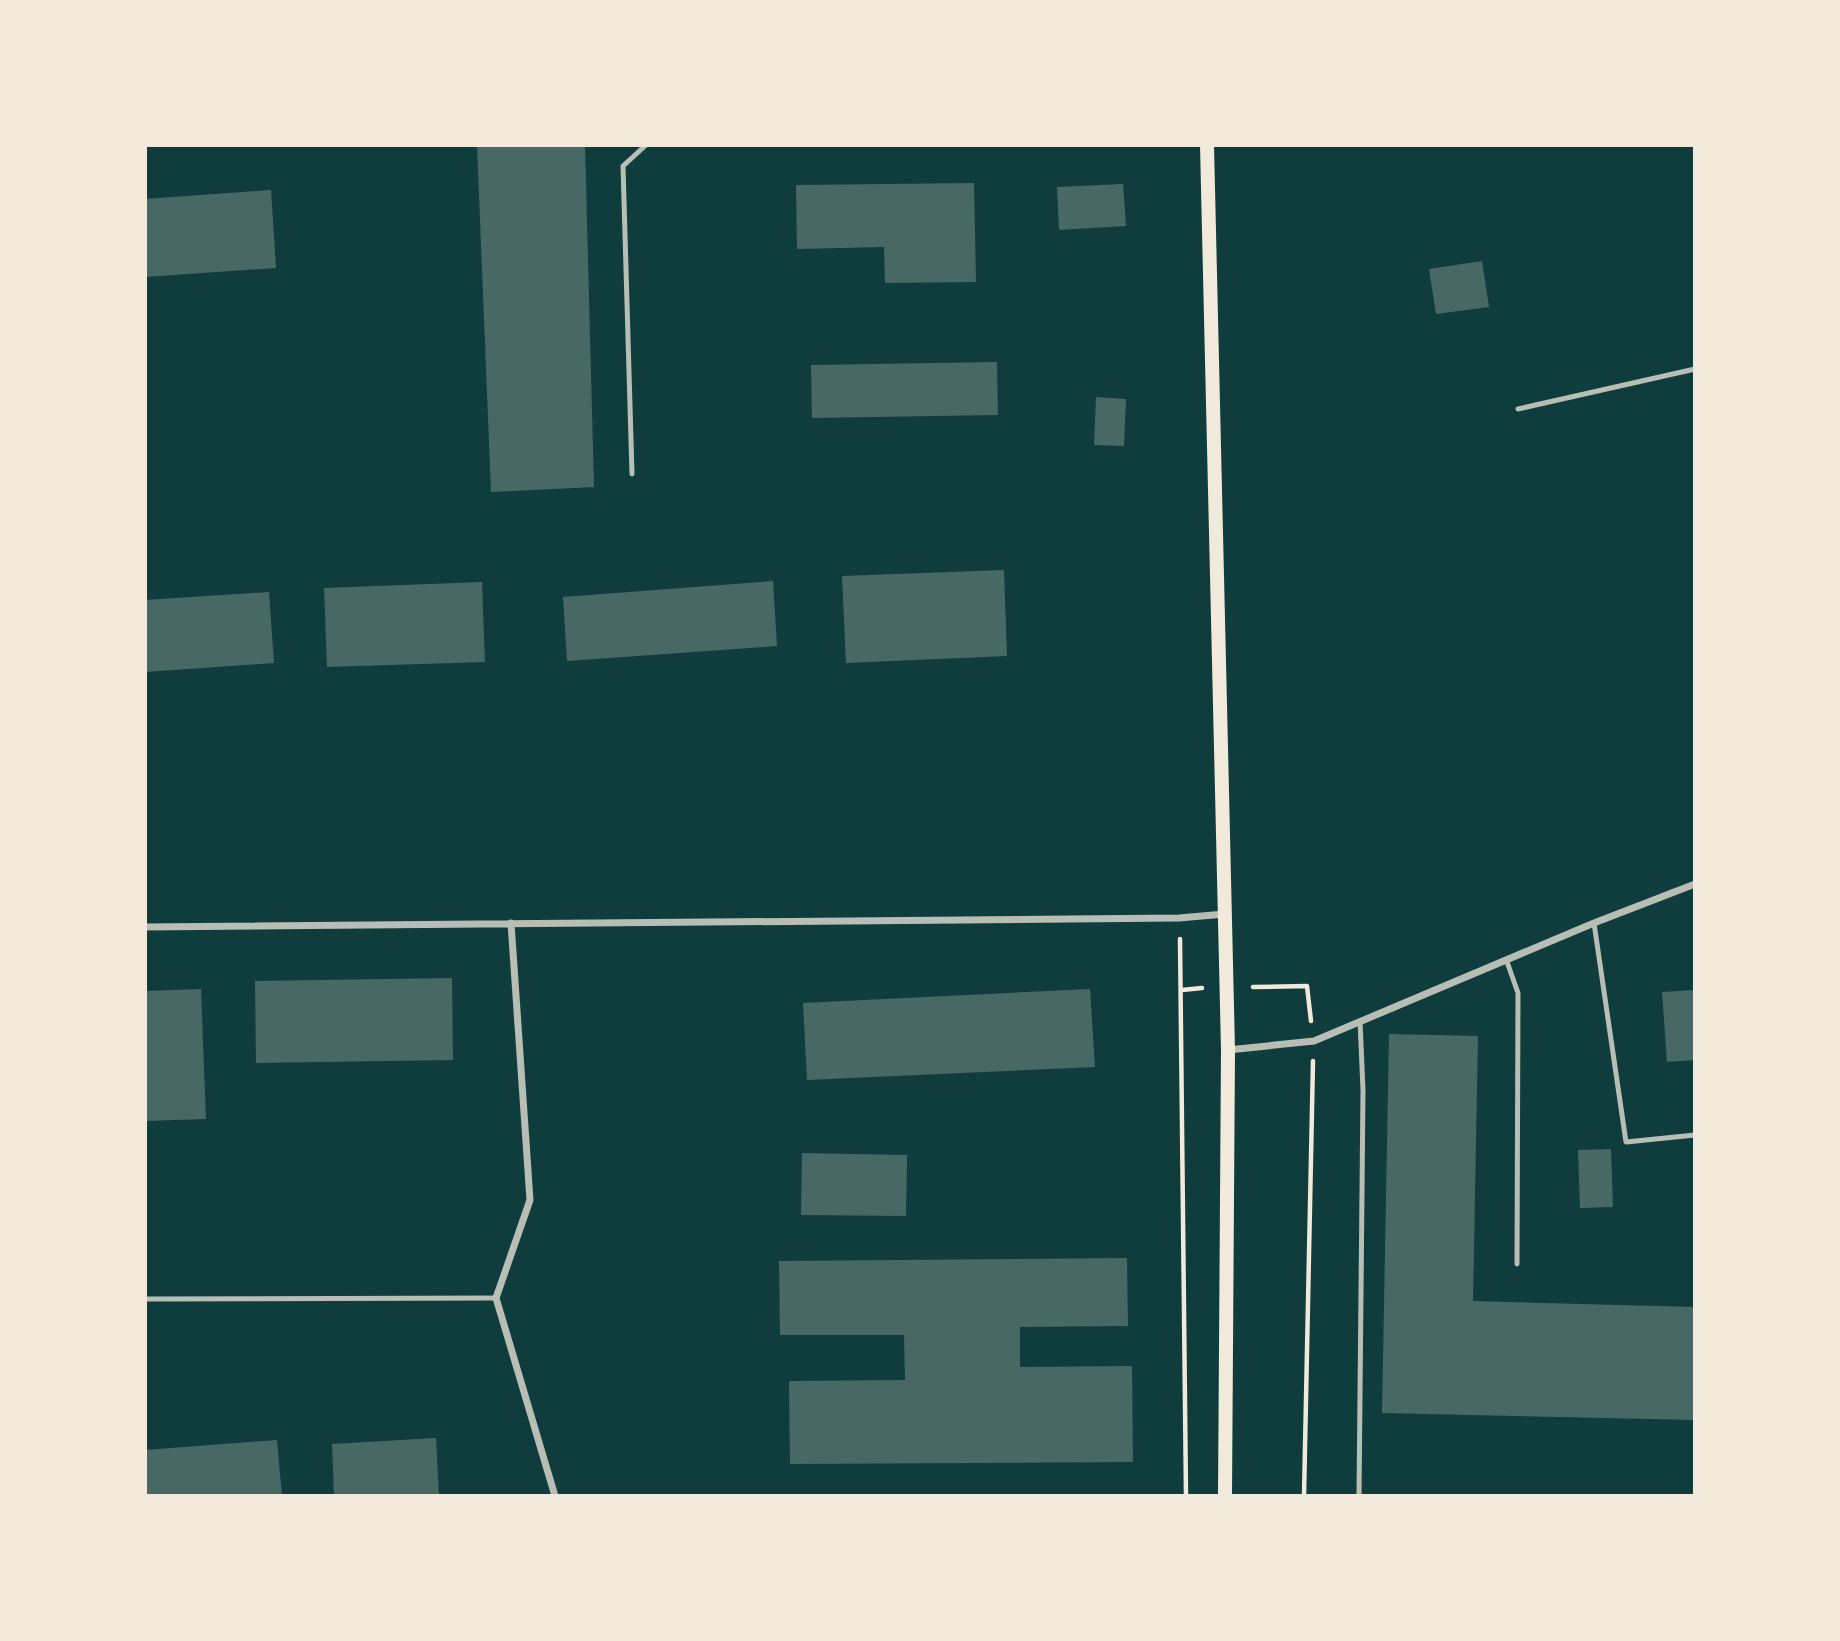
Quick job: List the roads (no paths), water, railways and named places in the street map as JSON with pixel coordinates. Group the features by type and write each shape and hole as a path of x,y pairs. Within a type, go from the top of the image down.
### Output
{"main road":[{"path":"1207,145 1228,1050 1225,1496"}],"street":[{"path":"1228,1050 1314,1041 1506,959 1695,884"},
{"path":"145,927 1179,918 1225,914"},
{"path":"511,923 530,1200 496,1298 555,1496"}],"lane":[{"path":"632,474 623,166 646,145"},
{"path":"1518,410 1695,369"},
{"path":"1594,923 1626,1142 1695,1135"},
{"path":"1506,959 1518,992 1517,1264"},
{"path":"1359,1496 1363,1104 1360,1021"},
{"path":"145,1299 496,1298"}]}
